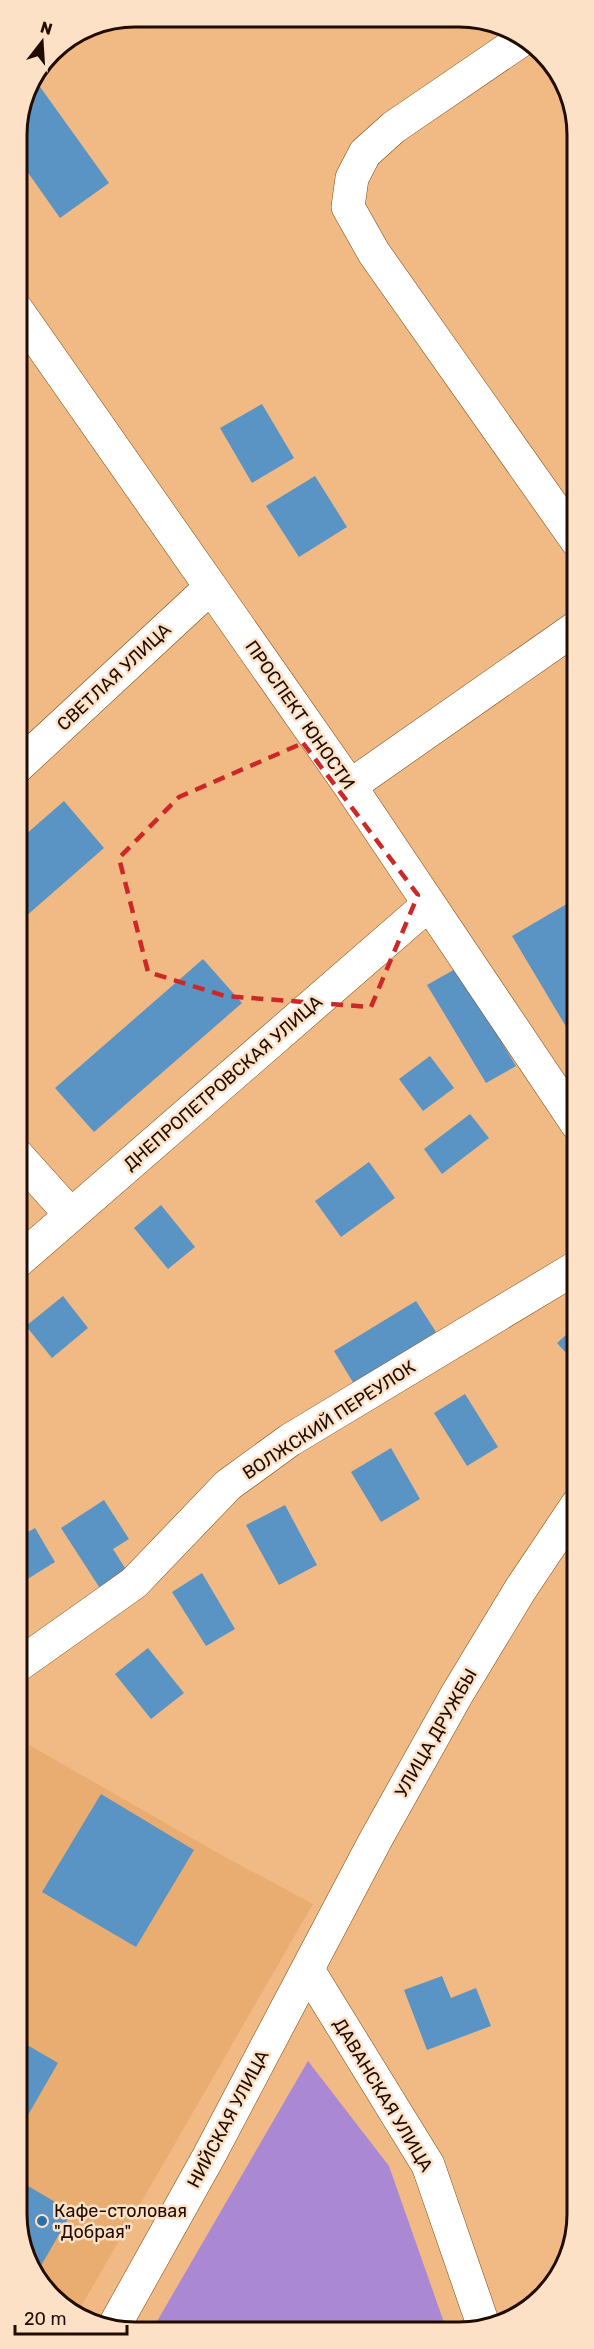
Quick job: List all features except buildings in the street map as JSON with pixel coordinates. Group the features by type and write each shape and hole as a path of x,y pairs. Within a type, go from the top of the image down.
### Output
{"street":[{"path":"516,43 394,127 365,153 352,178 348,207 379,260 567,527"},
{"name":"ПРОСПЕКТ ЮНОСТИ","path":"27,324 350,786 567,1109"},
{"name":"СВЕТЛАЯ УЛИЦА","path":"27,758 211,587"},
{"path":"350,786 567,634"},
{"name":"ДНЕПРОПЕТРОВСКАЯ УЛИЦА","path":"27,1253 429,904"},
{"path":"27,1166 71,1215"},
{"name":"ВОЛЖСКИЙ ПЕРЕУЛОК","path":"27,1659 134,1583 228,1485 290,1440 567,1273"},
{"name":"УЛИЦА ДРУЖБЫ","path":"308,1970 376,1839 456,1694 567,1519"},
{"name":"ДАВАНСКАЯ УЛИЦА","path":"308,1970 428,2165 481,2319"},
{"name":"НИЙСКАЯ УЛИЦА","path":"117,2320 308,1970"}],"highlighted area":[{"path":"303,743 348,807 418,895 371,1007 225,996 148,972 119,858 179,797"}],"shaded area":[{"path":"27,1744 216,1852 313,1904 81,2307 75,2304 45,2274 33,2249 28,2228"},
{"path":"308,2061 389,2166 444,2322 157,2322"}],"place":[{"name":"Кафе-столовая \"Добрая\"","path":"42,2221"}]}
